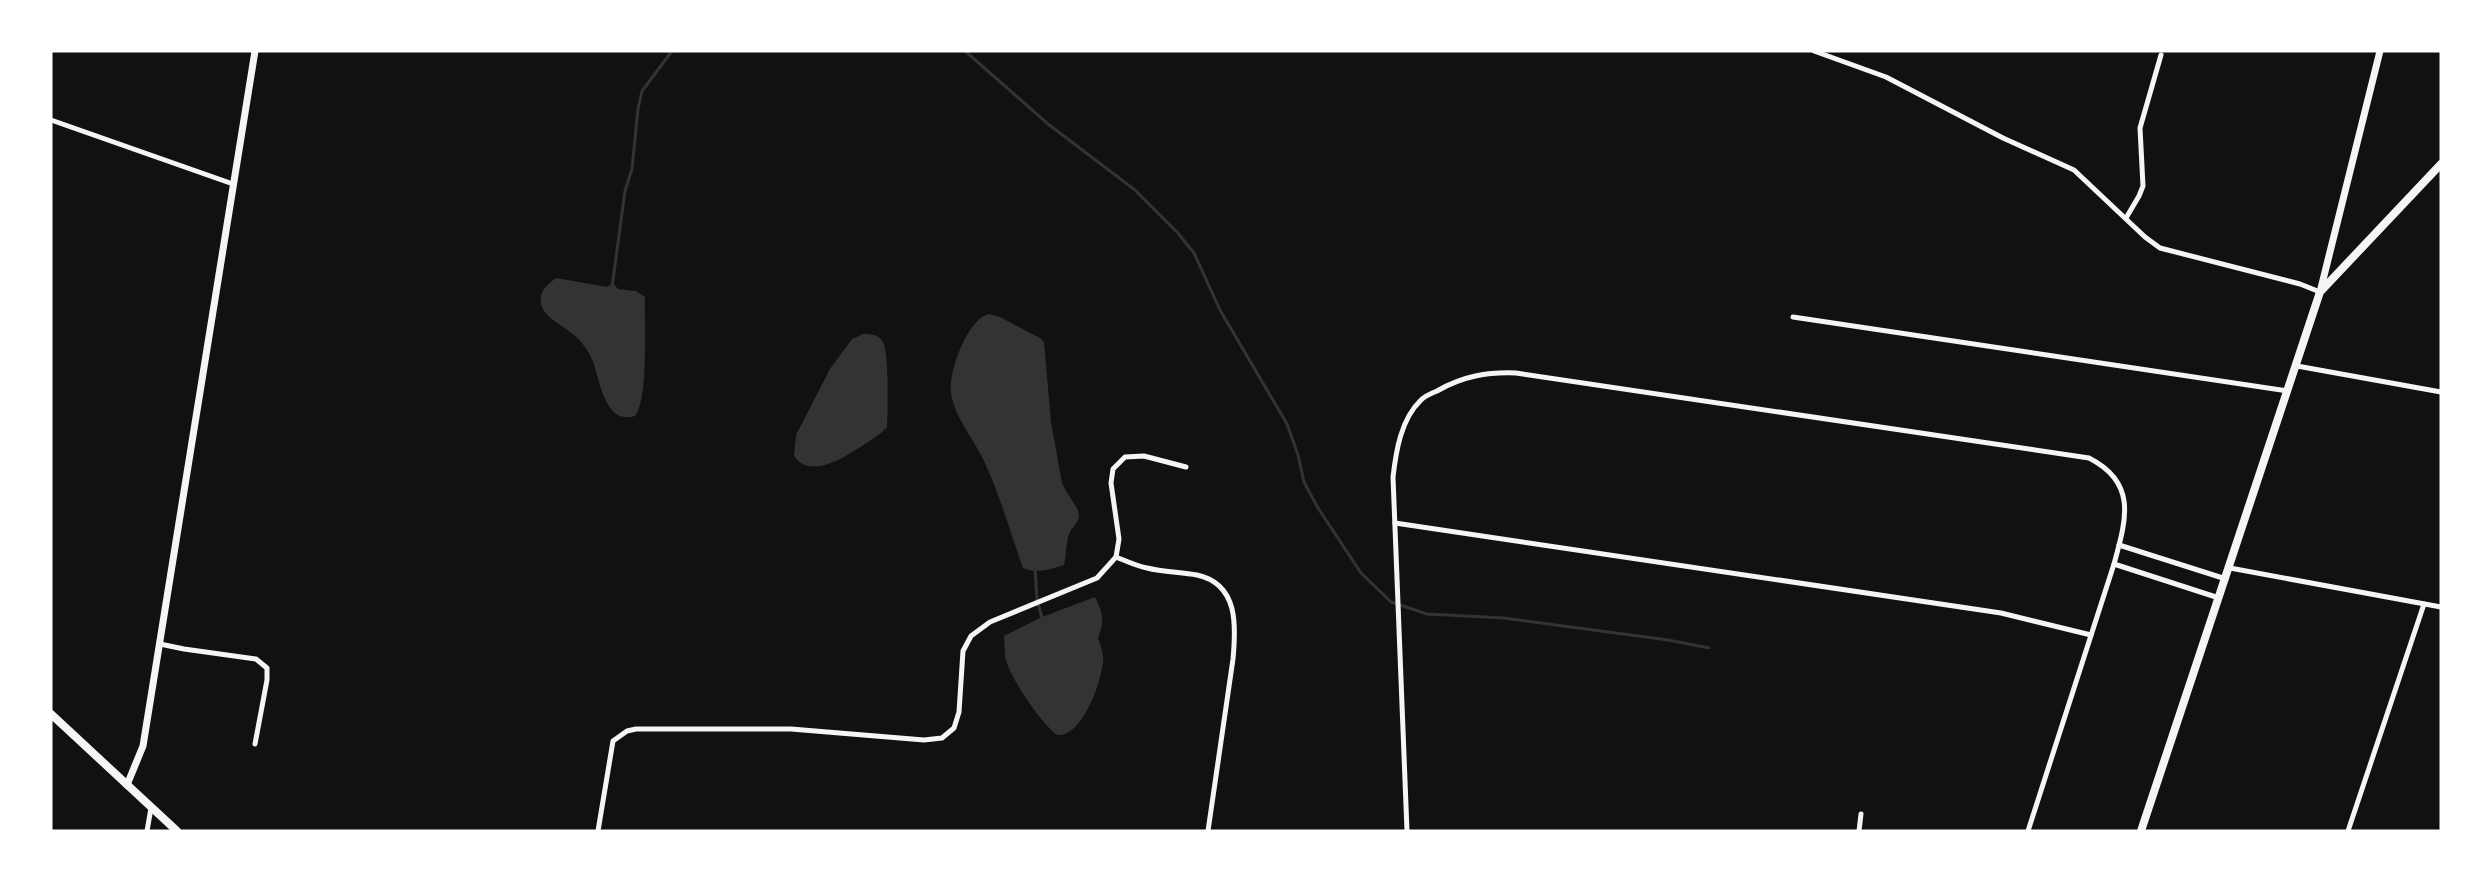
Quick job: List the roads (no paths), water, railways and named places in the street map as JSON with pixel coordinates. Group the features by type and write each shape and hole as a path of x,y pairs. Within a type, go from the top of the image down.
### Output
{"main road":[{"path":"2141,831 2320,292 2441,164"},
{"path":"51,714 177,831"}],"street":[{"path":"127,785 144,746 255,51"},
{"path":"1814,51 1886,76 2003,138 2074,170 2160,248 2300,284 2320,292 2380,51"},
{"path":"2126,218 2143,186 2140,128 2161,55"},
{"path":"51,120 233,184"},
{"path":"1793,317 2288,391"},
{"path":"2296,366 2441,392"},
{"path":"1407,831 1393,477 1396,450 1405,424 1421,400 1454,381 1486,372 1516,373 2089,458 2105,466 2117,480 2125,498 2126,520 2028,831"},
{"path":"598,831 613,741 627,731 636,729 791,729 924,740 942,738 954,728 959,712 963,651 971,636 990,622 1097,578 1116,557 1119,539 1111,483 1113,469 1125,457 1144,456 1186,466"},
{"path":"1395,523 2001,613 2091,635"},
{"path":"2119,545 2226,579"},
{"path":"1116,557 1146,568 1201,576 1217,584 1228,597 1234,611 1236,630 1233,659 1208,831"},
{"path":"2114,564 2219,598"},
{"path":"2230,568 2441,607"},
{"path":"2348,831 2424,604"},
{"path":"160,644 256,659 267,668 267,680 255,744"},
{"path":"147,831 151,808"},
{"path":"1858,831 1861,814"}],"waterway":[{"path":"612,287 625,191 632,169 642,91 672,51"},
{"path":"965,51 1048,124 1135,190 1177,232 1194,253 1220,310 1287,424 1298,455 1304,482 1318,508 1361,573 1391,602 1427,614 1504,618 1668,640 1709,648"},
{"path":"1035,568 1037,600 1043,621"}]}
